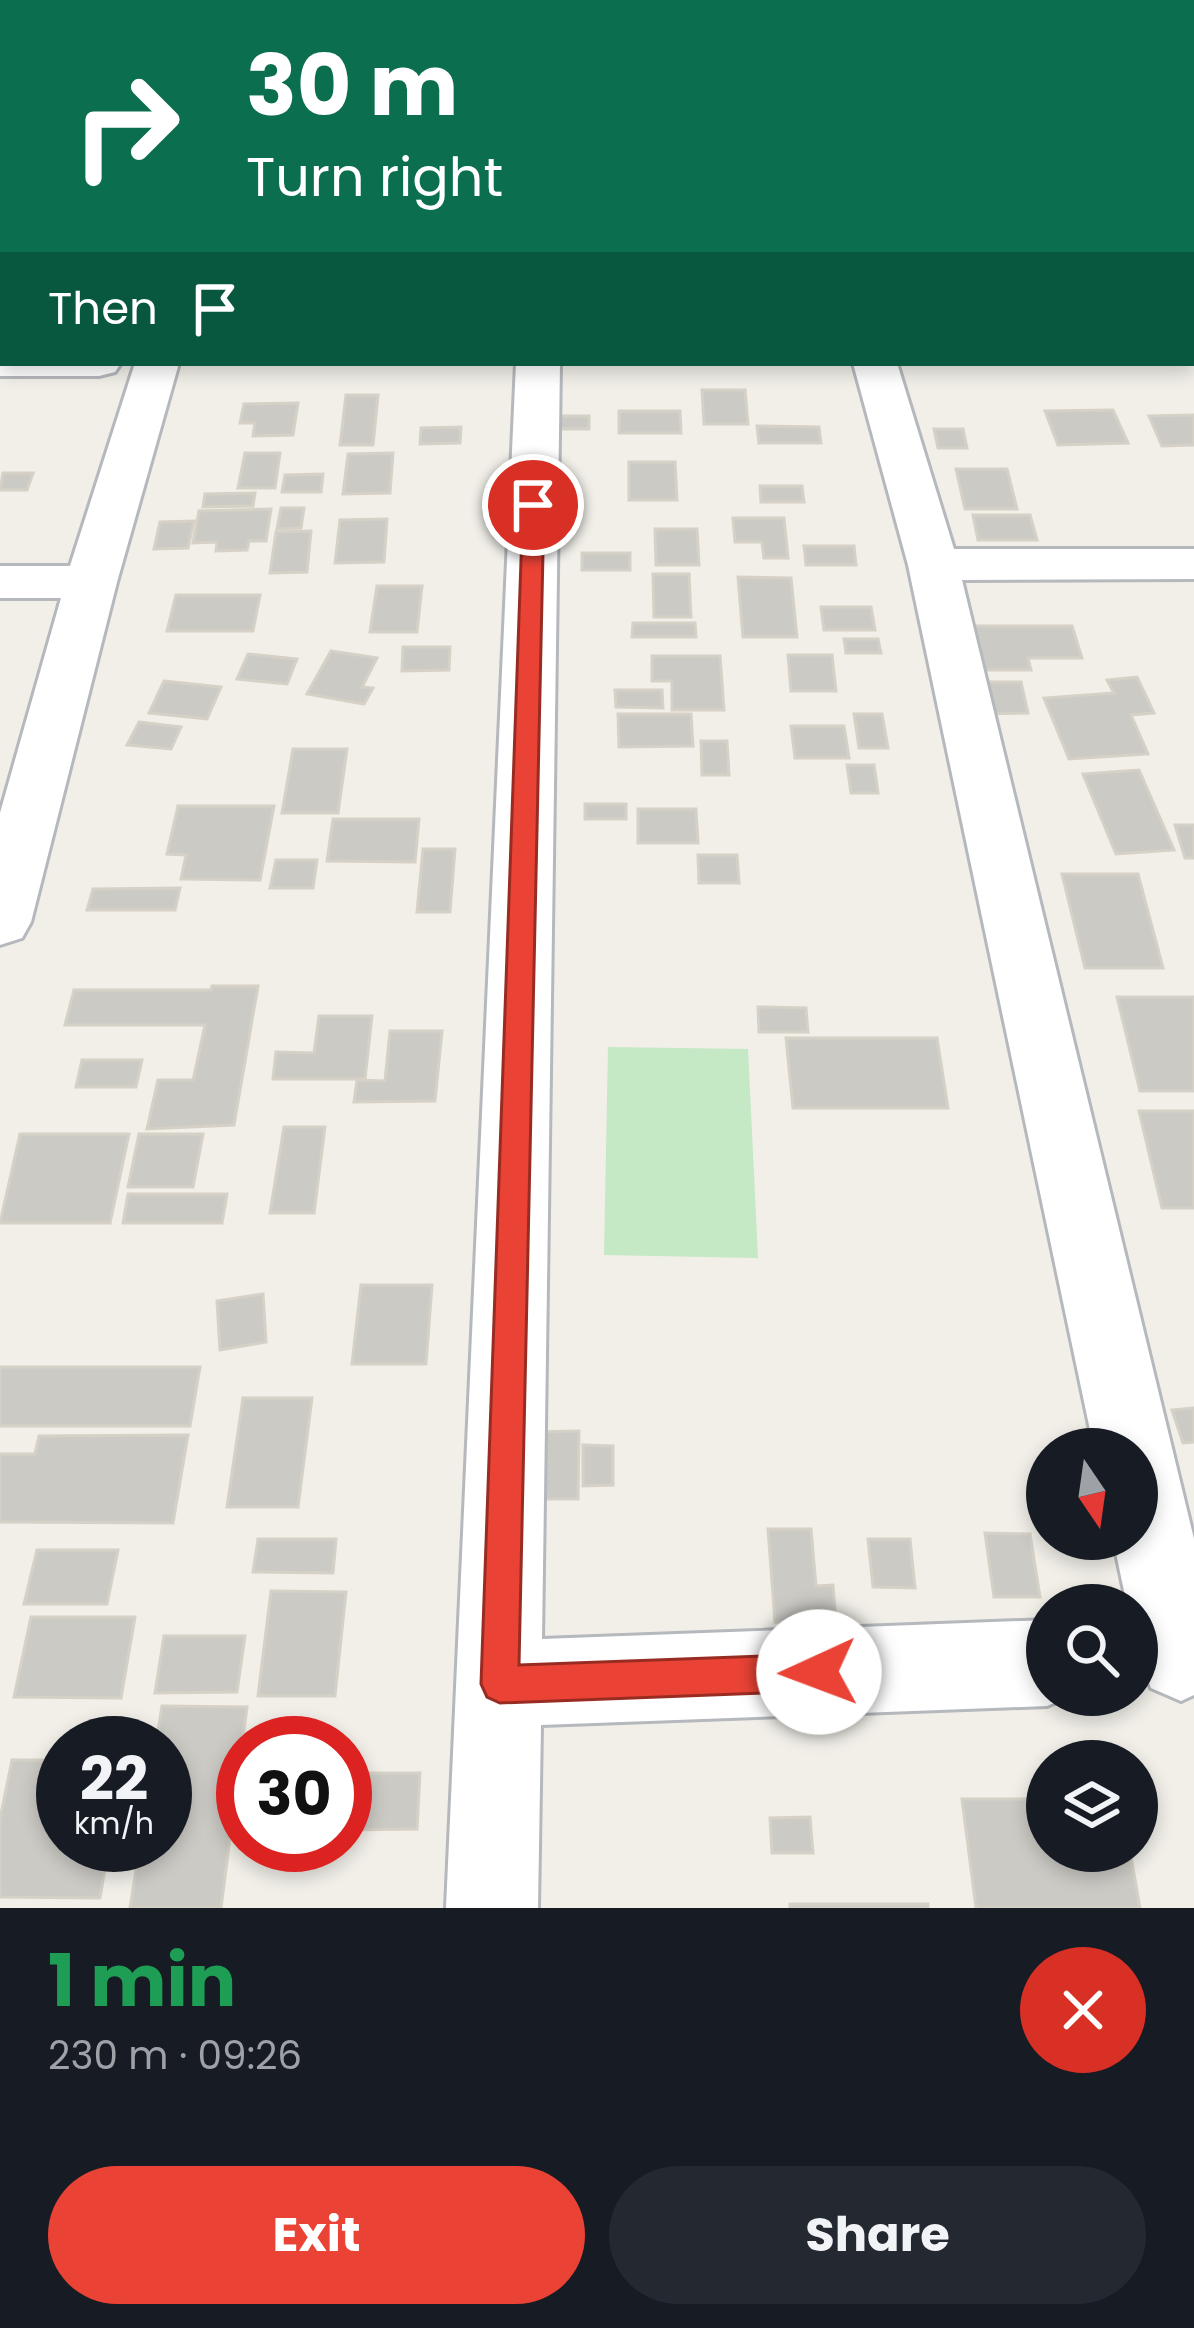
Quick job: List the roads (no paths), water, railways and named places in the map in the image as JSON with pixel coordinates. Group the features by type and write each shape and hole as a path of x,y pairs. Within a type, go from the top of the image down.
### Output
{"street":[{"path":"0,922 92,582 157,366"},
{"path":"492,1908 538,366"},
{"path":"876,366 932,565 1127,1428"},
{"path":"932,565 1194,564"},
{"path":"0,582 92,582"},
{"path":"1153,1560 1171,1659"},
{"path":"500,1684 1026,1665"}]}
